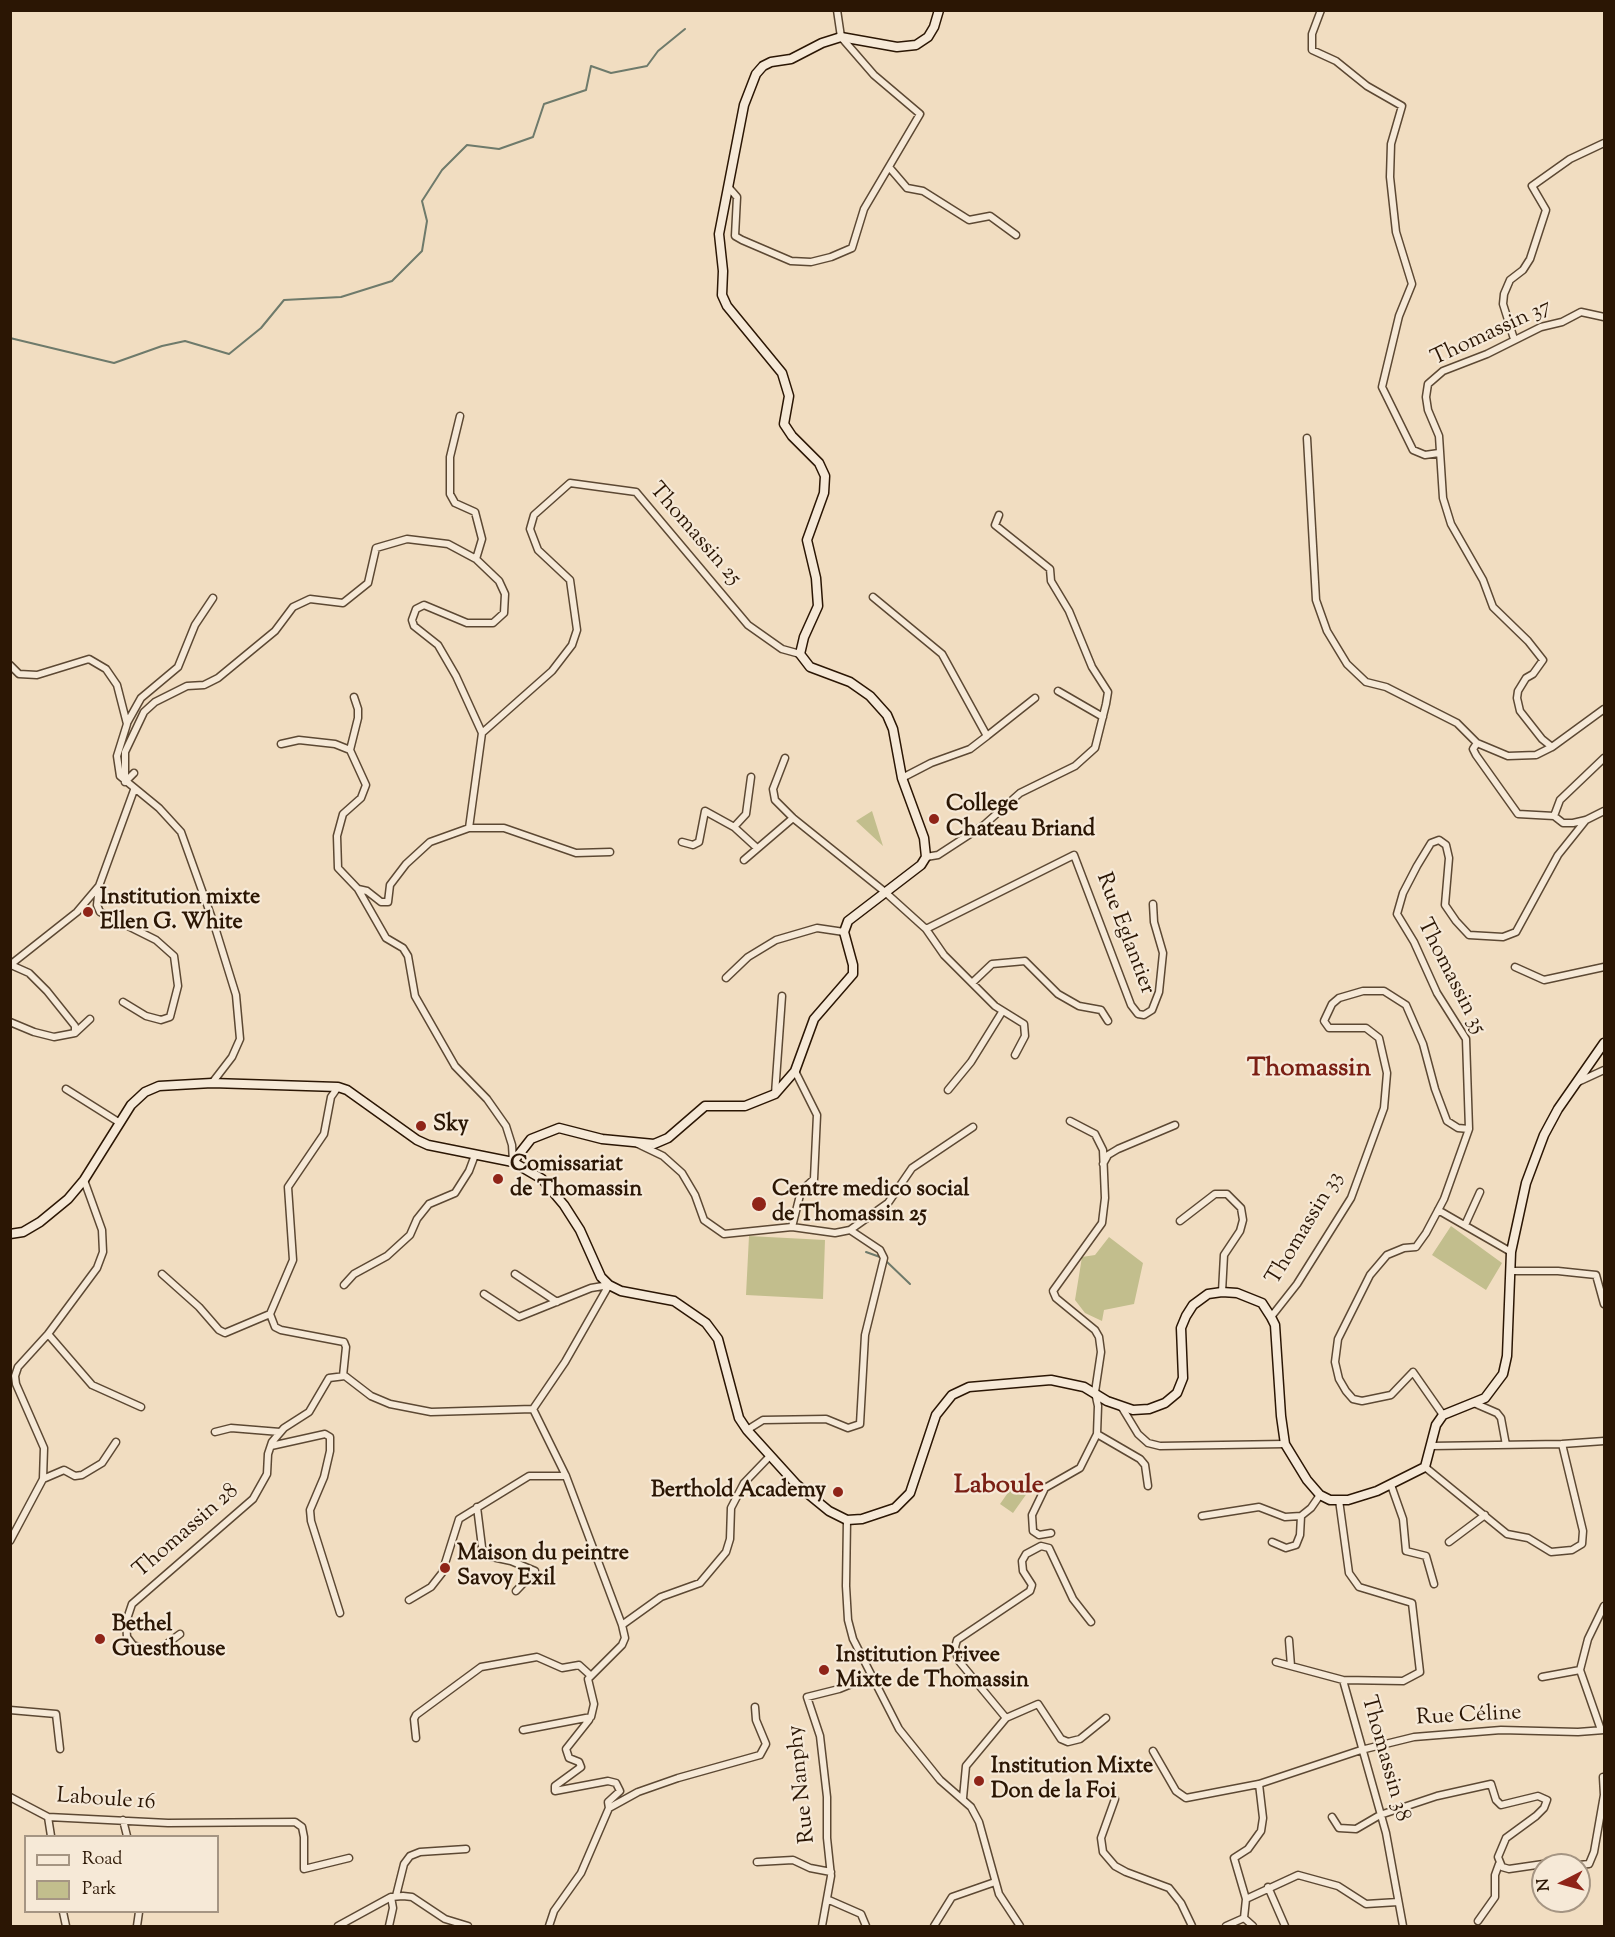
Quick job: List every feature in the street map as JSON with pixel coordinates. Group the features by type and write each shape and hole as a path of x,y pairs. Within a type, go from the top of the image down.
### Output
{"main road":[{"path":"800,654 804,637 819,606 816,578 807,540 824,493 825,476 819,463 784,424 789,396 783,373 727,306 722,295 723,271 719,234 730,189 744,105 756,74 771,62 791,59 822,43 841,38 897,47 916,45 931,32 939,10"},
{"name":"Thomassin 25","path":"800,654 810,667 850,682 870,696 887,715 893,729 902,778 924,838 926,857"},
{"path":"513,1162 531,1139 559,1128 602,1139 638,1144 661,1142 705,1106 745,1106 775,1094 795,1071 814,1019 852,974 853,965 844,932 848,921 921,865 926,857"},
{"path":"10,1233 23,1232 40,1222 68,1199 84,1180 131,1105 145,1092 159,1086 212,1083 338,1087 347,1090 417,1140 474,1155 513,1162 542,1179 564,1205 580,1230 602,1276 609,1285 621,1291 674,1301 706,1323 718,1339 739,1418 747,1430 769,1457 829,1511 847,1520 862,1519 895,1508 910,1493 936,1415 952,1395 969,1387 1046,1379 1065,1381 1095,1392 1107,1401 1133,1410 1149,1409 1165,1403 1177,1393 1183,1378 1180,1328 1186,1316 1208,1294 1222,1292 1237,1293 1262,1303 1271,1317 1275,1325 1281,1416 1286,1444 1307,1480 1320,1495 1330,1500 1339,1500 1391,1485 1425,1467 1436,1425 1443,1415 1485,1398 1495,1389 1503,1374 1508,1356 1511,1252 1517,1216 1533,1164 1549,1126 1605,1043"}],"street":[{"path":"730,189 737,197 735,236 791,261 811,262 852,248 864,209 920,114 874,75 841,38 837,10"},
{"path":"1321,10 1312,34 1312,50 1336,61 1366,86 1402,106 1391,144 1390,177 1396,232 1412,284 1399,316 1382,387 1413,450 1425,455 1439,453 1443,498 1451,524 1483,580 1493,607 1528,641 1543,660 1533,674 1526,678 1518,691 1517,698 1521,711 1542,739 1552,747"},
{"path":"1514,339 1503,304 1504,294 1510,280 1523,270 1530,259 1546,210 1532,186 1570,159 1605,143"},
{"path":"889,167 907,188 923,191 969,220 990,216 1016,235"},
{"name":"Thomassin 37","path":"1439,453 1439,436 1428,410 1426,397 1428,384 1443,371 1581,312 1605,317"},
{"path":"459,416 450,457 450,494 455,503 475,512 482,539 476,559"},
{"path":"1307,438 1316,600 1336,647 1347,664 1366,682 1386,687 1457,723 1477,743 1508,756 1536,755 1552,747 1605,709"},
{"name":"Thomassin 25","path":"482,733 552,671 572,645 577,630 570,580 538,550 530,529 534,515 570,483 636,492 748,625 782,649 800,654"},
{"path":"926,857 938,855 984,825 1020,794 1075,766 1095,748 1103,717 1108,692 1092,668 1069,611 1051,581 1050,568 995,525 999,515"},
{"path":"125,782 125,752 144,712 155,702 187,686 209,684 275,631 293,607 310,599 343,603 368,583 376,548 407,538 448,544 476,559 499,581 505,594 504,613 494,623 467,623 424,605 416,609 412,620 414,626 438,645 456,676 482,733 469,828"},
{"path":"873,597 942,654 987,736"},
{"path":"212,1083 232,1057 240,1039 236,995 214,924 181,832 159,808 125,782 117,766 117,756 127,724 141,698 178,667 195,625 213,598"},
{"path":"10,665 19,674 37,675 89,659 106,669 117,686 127,724"},
{"path":"1058,691 1103,717"},
{"path":"354,697 358,718 350,750 366,785 361,798 343,814 337,836 338,868 358,889 386,938 403,948 408,956 415,996 455,1066 487,1099 506,1126 512,1145 513,1162"},
{"path":"902,778 931,763 970,749 1035,698"},
{"path":"281,744 299,740 335,744 350,750"},
{"path":"1477,743 1473,749 1476,755 1518,814 1554,816 1563,823 1586,820 1605,810"},
{"path":"785,758 773,789 774,795 793,818 885,892 926,929 944,955 1002,1012 1024,1024 1025,1036 1015,1055"},
{"path":"1554,816 1560,800 1605,758"},
{"path":"125,782 134,773"},
{"path":"734,827 746,814 751,777"},
{"path":"123,1002 146,1016 161,1020 170,1017 178,986 174,956 156,940 100,912 97,905 99,886 134,790"},
{"path":"682,842 693,845 699,842 705,811 734,827 757,848"},
{"path":"744,860 793,818"},
{"name":"Thomassin 35","path":"1443,1415 1413,1372 1391,1395 1362,1401 1353,1399 1346,1391 1339,1379 1335,1362 1338,1339 1370,1275 1387,1255 1416,1247 1426,1233 1438,1210 1469,1129 1466,1039 1437,993 1397,914 1403,893 1431,843 1439,840 1446,845 1449,858 1445,904 1456,921 1469,935 1503,937 1516,932 1558,855 1586,820"},
{"path":"358,889 367,891 381,902 388,902 390,885 406,864 430,842 469,828 504,828 576,853 610,852"},
{"name":"Rue Eglantier","path":"926,929 1074,855 1131,1005 1138,1014 1144,1015 1152,1010 1159,992 1162,971 1162,946 1154,922 1153,904"},
{"path":"75,1033 75,1026 47,991 29,973 11,965 77,912 99,886"},
{"path":"726,978 748,957 776,940 810,928 844,932"},
{"path":"972,983 992,964 1025,961 1058,994 1079,1005 1101,1010 1108,1021"},
{"path":"1515,967 1544,980 1605,967"},
{"name":"Thomassin 33","path":"1271,1317 1297,1284 1351,1198 1384,1108 1387,1073 1379,1038 1365,1028 1329,1028 1324,1021 1332,1004 1340,998 1363,991 1384,991 1406,1005 1423,1044 1435,1089 1447,1121 1458,1128 1469,1129"},
{"path":"775,1094 780,1051 778,1013 782,996"},
{"path":"948,1090 971,1062 1002,1012"},
{"path":"10,1022 54,1037 75,1033 90,1018"},
{"path":"1577,1083 1605,1070"},
{"path":"792,1227 801,1191 814,1179 817,1115 795,1071"},
{"path":"162,1274 199,1307 219,1330 225,1333 270,1314 293,1260 288,1187 324,1134 332,1097 338,1087"},
{"path":"66,1089 120,1123"},
{"path":"1051,1533 1039,1534 1033,1531 1032,1515 1045,1488 1080,1468 1097,1434 1098,1406 1095,1392 1101,1352 1099,1337 1095,1330 1056,1298 1053,1291 1102,1223 1105,1198 1103,1150 1095,1134 1070,1121"},
{"path":"1102,1165 1108,1155 1118,1149 1175,1125"},
{"path":"638,1144 663,1156 682,1173 695,1195 704,1220 724,1234 792,1227 835,1233 850,1230 888,1203 912,1168 973,1127"},
{"path":"344,1285 354,1274 387,1256 410,1235 417,1219 429,1204 455,1193 469,1171 474,1155"},
{"path":"10,1541 43,1479 44,1448 16,1384 15,1376 18,1367 48,1334 97,1268 103,1252 102,1230 84,1180"},
{"path":"1466,1226 1480,1192"},
{"path":"1180,1221 1215,1194 1227,1194 1241,1208 1243,1220 1240,1231 1224,1255 1222,1292"},
{"path":"1438,1210 1511,1252"},
{"path":"747,1430 764,1420 826,1419 848,1428 860,1424 865,1335 884,1258 880,1250 850,1230"},
{"path":"1511,1271 1558,1271 1596,1275 1598,1290 1605,1304"},
{"path":"515,1274 557,1302"},
{"path":"484,1294 517,1317 591,1288 609,1285"},
{"path":"533,1409 565,1362 609,1285"},
{"path":"270,1314 275,1327 281,1330 344,1342 346,1347 343,1376 371,1396 390,1404 431,1412 533,1409"},
{"path":"48,1334 92,1385 141,1407"},
{"name":"Thomassin 28","path":"180,1634 160,1649 144,1649 133,1645 127,1637 132,1604 253,1499 267,1474 271,1446 280,1432 309,1413 328,1378 343,1376"},
{"path":"1474,1403 1497,1413 1501,1418 1506,1445"},
{"path":"1121,1406 1138,1434 1148,1443 1160,1446 1286,1444"},
{"path":"533,1409 566,1476 626,1638 622,1646 590,1675 588,1685 594,1704 591,1717 566,1749 567,1756 581,1764 581,1767 554,1789 559,1792 601,1781 616,1783 620,1791 608,1802 609,1808 581,1873 554,1911 549,1926"},
{"path":"215,1432 231,1428 280,1432"},
{"path":"1097,1434 1145,1465 1148,1486"},
{"path":"271,1446 318,1435 330,1437 332,1441 324,1477 310,1510 340,1613"},
{"path":"1431,1446 1605,1441"},
{"path":"43,1479 64,1470 75,1476 82,1475 108,1457 116,1442"},
{"path":"1425,1467 1507,1534 1528,1538 1551,1552 1578,1548 1582,1544 1583,1531 1562,1444"},
{"path":"622,1625 661,1597 700,1583 726,1552 730,1539 731,1508 740,1491 769,1457"},
{"path":"409,1600 430,1587 442,1573 456,1522 529,1476 566,1476"},
{"path":"1391,1485 1403,1519 1406,1551 1426,1556 1434,1584"},
{"path":"1202,1516 1259,1507 1285,1517 1301,1516 1311,1508 1320,1495"},
{"name":"Thomassin 38","path":"1339,1500 1349,1573 1353,1582 1365,1590 1412,1603 1421,1667 1418,1676 1403,1681 1343,1680 1380,1815 1403,1926"},
{"path":"477,1507 483,1555 511,1561 535,1571 516,1591"},
{"path":"1449,1542 1485,1515"},
{"path":"1272,1542 1286,1548 1296,1545 1300,1535 1301,1516"},
{"path":"847,1520 848,1620 853,1639 899,1729 940,1780 963,1798 979,1822 999,1894 1020,1926"},
{"path":"1006,1718 958,1660 955,1647 957,1640 1030,1591 1032,1585 1023,1571 1022,1561 1026,1554 1041,1546 1049,1548 1073,1599 1091,1622"},
{"path":"1603,1730 1580,1670 1588,1639 1605,1606"},
{"path":"1289,1640 1291,1666"},
{"path":"416,1738 414,1719 416,1715 474,1671 488,1664 537,1657 562,1668 579,1665 590,1675"},
{"path":"1276,1662 1343,1680"},
{"path":"1542,1677 1580,1670"},
{"name":"Rue Nanphy","path":"822,1926 829,1900 831,1872 820,1736 807,1697 839,1689 871,1676"},
{"path":"963,1798 966,1766 1006,1718 1038,1704 1061,1739 1068,1742 1080,1739 1106,1718"},
{"path":"609,1808 638,1792 760,1755 766,1744 756,1720 755,1707"},
{"path":"10,1710 56,1714 60,1749"},
{"path":"523,1730 591,1717"},
{"name":"Rue Céline","path":"1153,1751 1176,1791 1182,1797 1191,1798 1259,1784 1361,1750 1414,1737 1501,1730 1603,1730"},
{"path":"1591,1860 1601,1837 1603,1777"},
{"path":"1244,1918 1246,1899 1234,1858 1248,1849 1261,1831 1263,1818 1259,1784"},
{"path":"1332,1817 1339,1828 1356,1829 1380,1815 1437,1796 1488,1784 1493,1786 1495,1797 1501,1805 1538,1796 1544,1797 1546,1800 1544,1808 1506,1838 1498,1857 1495,1898 1478,1921"},
{"name":"Laboule 16","path":"10,1797 48,1816 168,1823 295,1822 302,1827 304,1837 304,1869 349,1857"},
{"path":"1114,1799 1101,1838 1103,1851 1115,1866 1168,1888 1181,1903 1192,1926"},
{"path":"48,1816 51,1835"},
{"path":"123,1820 127,1835"},
{"path":"389,1926 393,1897 404,1864 411,1856 420,1852 466,1849"},
{"path":"757,1862 793,1860 810,1868 831,1872"},
{"path":"1499,1864 1509,1869 1531,1866"},
{"path":"1246,1899 1298,1875 1338,1886 1366,1904 1398,1902"},
{"path":"934,1926 952,1898 995,1882"},
{"path":"1268,1887 1285,1926"},
{"path":"338,1926 393,1897 412,1898 445,1919 468,1926"},
{"path":"829,1900 861,1914 866,1926"},
{"path":"1226,1926 1244,1918"},
{"path":"1244,1918 1253,1926"}],"green space":[{"path":"872,811 883,846 856,821"},
{"path":"1451,1226 1502,1263 1486,1290 1432,1255"},
{"path":"749,1236 825,1240 823,1299 746,1295"},
{"path":"1109,1237 1143,1263 1134,1304 1104,1310 1102,1321 1085,1313 1075,1300 1082,1257 1095,1255"},
{"path":"1017,1480 1030,1489 1013,1513 1000,1504"}],"waterway":[{"path":"10,338 114,363 162,346 185,341 229,354 261,328 284,300 341,297 392,281 422,251 427,221 422,201 442,170 467,145 499,149 533,137 544,104 586,90 591,66 611,73 647,66 658,51 685,29"},
{"path":"866,1252 880,1257"},
{"path":"885,1260 910,1284"}],"place":[{"name":"College Chateau Briand","path":"934,819"},
{"name":"Institution mixte Ellen G. White","path":"88,912"},
{"name":"Sky","path":"421,1126"},
{"name":"Comissariat de Thomassin","path":"498,1179"},
{"name":"Centre medico social de Thomassin 25","path":"759,1204"},
{"name":"Berthold Academy","path":"838,1492"},
{"name":"Maison du peintre Savoy Exil","path":"445,1568"},
{"name":"Bethel Guesthouse","path":"100,1639"},
{"name":"Institution Privee Mixte de Thomassin","path":"824,1670"},
{"name":"Institution Mixte Don de la Foi","path":"979,1781"}],"district":[{"name":"Thomassin","path":"1309,1071"},
{"name":"Laboule","path":"999,1488"}]}
